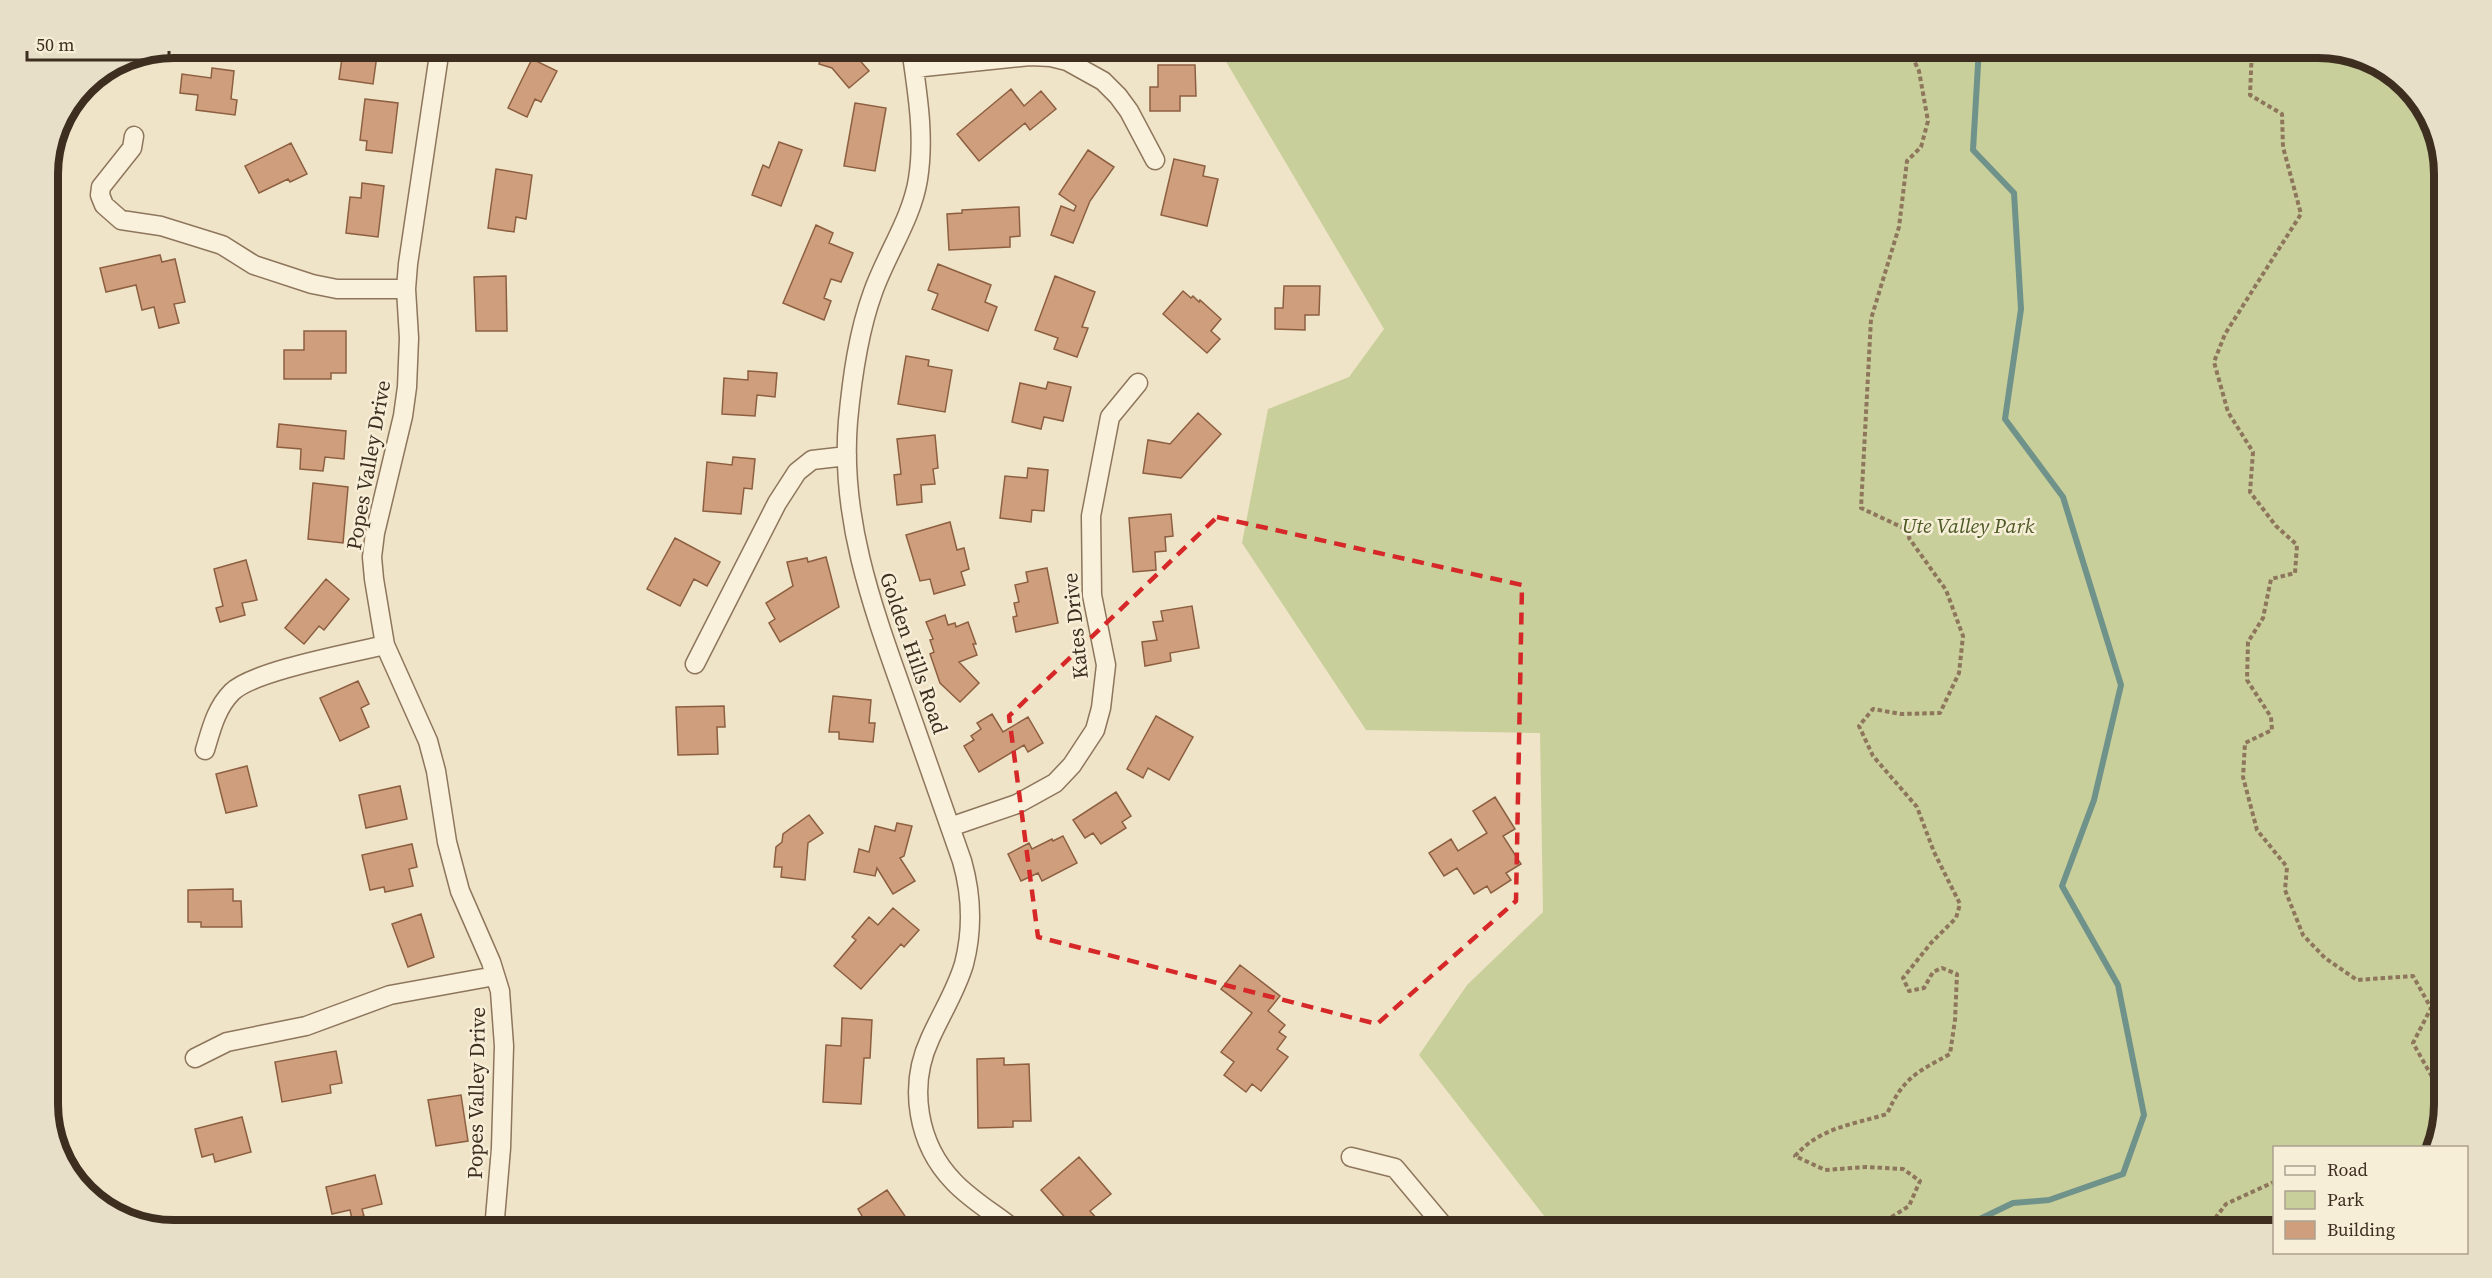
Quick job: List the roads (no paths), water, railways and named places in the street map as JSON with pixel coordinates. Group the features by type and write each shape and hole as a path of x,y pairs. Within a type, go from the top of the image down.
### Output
{"street":[{"name":"Popes Valley Drive","path":"439,58 408,264 407,387 403,416 372,557 376,603 385,645 428,741 436,771 447,842 460,891 495,976 501,999 504,1046 501,1148 495,1220"},
{"name":"Golden Hills Road","path":"912,58 920,113 918,181 911,204 873,291 863,322 848,423 847,456 850,500 861,569 962,861 972,903 969,944 957,986 922,1058 917,1094 919,1114 932,1151 954,1183 1002,1220"},
{"path":"914,68 1011,58"},
{"path":"1055,58 1067,61 1103,81 1118,96 1129,111 1155,160"},
{"path":"134,136 132,148 101,187 100,195 110,212 121,219 161,226 222,245 254,265 312,284 337,289 406,290"},
{"name":"Kates Drive","path":"950,827 1017,804 1055,783 1072,765 1095,730 1101,708 1106,664 1092,595 1091,516 1110,417 1138,383"},
{"path":"695,664 777,503 796,472 812,460 847,456"},
{"path":"205,750 214,720 233,691 280,671 385,645"},
{"path":"195,1058 226,1042 306,1026 390,994 495,976"},
{"path":"1352,1157 1395,1168 1439,1220"}],"waterway":[{"path":"1978,58 1973,150 2014,193 2021,309 2005,419 2063,497 2121,685 2094,800 2062,886 2118,985 2144,1115 2123,1174 2049,1200 2013,1203 1978,1220"}],"park label":[{"name":"Ute Valley Park","path":"1968,525"}]}
